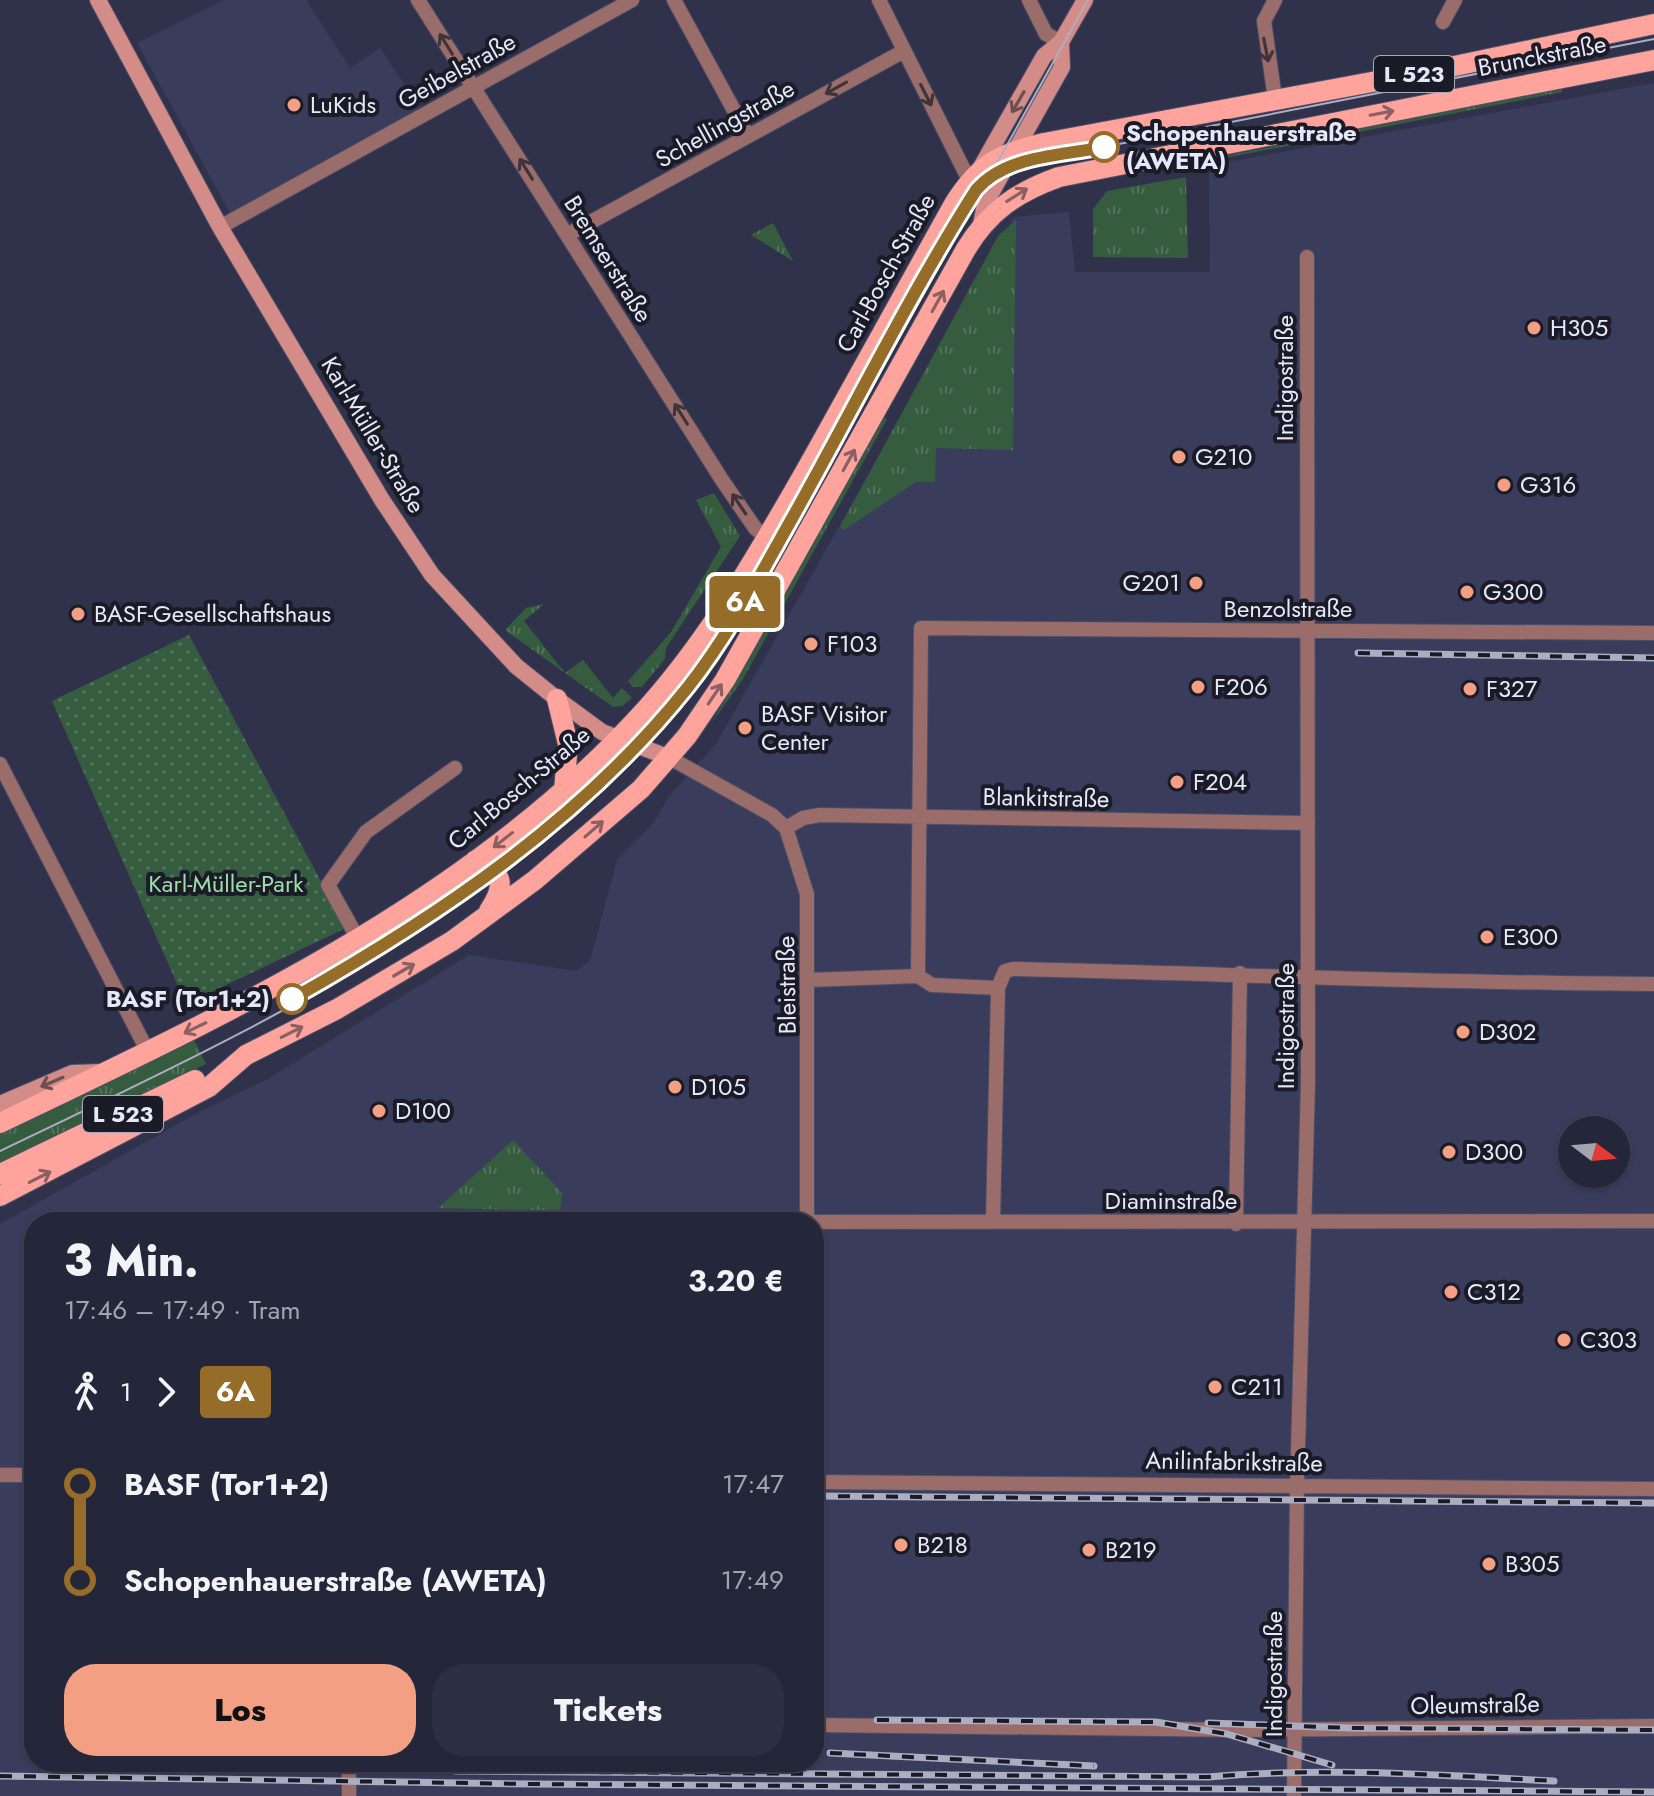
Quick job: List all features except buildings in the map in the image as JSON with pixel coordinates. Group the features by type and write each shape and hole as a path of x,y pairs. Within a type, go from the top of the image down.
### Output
{"main road":[{"name":"Brunckstraße","path":"975,173 1017,149 1269,102 1654,24"},
{"name":"Brunckstraße","path":"981,224 1009,199 1059,177 1654,60"},
{"name":"Carl-Bosch-Straße","path":"107,1071 358,939 476,860 564,791 618,739 689,655 767,538 975,173"},
{"name":"Carl-Bosch-Straße","path":"0,1196 209,1087 246,1055 337,1009 485,918 641,789 670,758 725,680 981,224"},
{"path":"557,699 568,744 564,791"},
{"path":"476,860 495,870 502,883 485,918"},
{"name":"L 523","path":"0,1174 246,1055"},
{"name":"L 523","path":"0,1123 107,1071"}],"street":[{"name":"Karl-Müller-Straße","path":"98,0 220,227 375,487 432,575 494,644 557,699 618,739 670,758 772,815 786,828"},
{"name":"Bremserstraße","path":"418,0 722,480 755,528 767,538"},
{"name":"Geibelstraße","path":"220,227 632,0"},
{"path":"674,0 748,136"},
{"path":"879,0 904,51 975,173"},
{"path":"1029,0 1046,34 1061,42"},
{"name":"Carl-Bosch-Straße","path":"975,173 1044,56 1061,42 1085,0"},
{"path":"1269,102 1274,92 1264,40 1264,21 1275,0"},
{"path":"1443,22 1455,0"},
{"name":"Carl-Bosch-Straße","path":"981,224 985,204 1062,67 1061,42"},
{"name":"Schellingstraße","path":"567,235 904,51"},
{"name":"Indigostraße","path":"1294,1796 1308,979 1307,257"},
{"name":"Benzolstraße","path":"919,819 921,628 1654,633"},
{"path":"0,764 148,1052"},
{"path":"358,939 328,885 366,832 455,768"},
{"name":"Blankitstraße","path":"786,828 803,818 820,815 1308,823"},
{"path":"918,976 919,819"},
{"name":"Bleistraße","path":"786,828 807,894 807,1212"},
{"path":"993,1222 998,988 1005,971 1240,973 1308,979 1654,984"},
{"path":"1236,1224 1240,973"},
{"path":"809,980 918,976 932,985 998,988"},
{"name":"L 523","path":"0,1104 72,1073 107,1071"},
{"name":"Diaminstraße","path":"824,1222 1236,1224 1305,1218 1654,1221"},
{"path":"0,1475 24,1475"},
{"name":"Anilinfabrikstraße","path":"824,1482 1654,1489"},
{"name":"Oleumstraße","path":"824,1725 1296,1729 1654,1726"},
{"path":"349,1772 349,1796"}],"shaded area":[{"name":"LuKids","path":"224,0 306,0 350,68 380,48 420,108 230,213 137,43"},
{"path":"1654,83 1654,1796 0,1796 0,1224 199,1112 266,1080 469,955 576,971 590,961 617,860 654,822 669,796 716,744 1014,217 1069,212 1075,272 1210,272 1209,176 1212,165"}],"green space":[{"path":"1561,89 1563,92 1199,163 1200,161"},
{"path":"1186,177 1188,258 1093,257 1093,209 1107,191"},
{"path":"1016,220 1013,450 936,448 935,482 916,482 844,530 840,527 998,236"},
{"path":"773,223 793,261 751,235"},
{"path":"884,418 887,419 743,679 711,724"},
{"path":"714,493 740,536 666,648 665,659 642,687 633,687 628,681 671,632 721,547 696,500"},
{"path":"544,604 524,621 565,672 505,630 526,608"},
{"name":"Karl-Müller-Park","path":"189,635 346,928 186,1004 52,701"},
{"path":"583,660 613,698 622,688 632,698 622,706 613,707 565,673"},
{"path":"608,762 616,764 499,863 493,856"},
{"path":"194,1040 206,1064 0,1163 0,1133"},
{"path":"513,1140 562,1193 560,1211 438,1208"}],"tram line":[{"path":"0,1151 210,1049 414,933 509,867 598,792 677,708 746,612 1088,0"},
{"path":"989,176 1027,162 1654,39"},
{"name":"6A","path":"292,999 378,949 495,870 588,795 638,746 689,685 740,610 976,190 1001,169 1104,147"}],"railway":[{"path":"1358,653 1654,658"},
{"path":"824,1496 1654,1503"},
{"path":"877,1720 1156,1722 1227,1734 1332,1765"},
{"path":"1208,1723 1351,1728 1654,1730"},
{"path":"830,1753 1094,1766"},
{"path":"580,1772 1208,1777 1338,1772 1554,1781"},
{"path":"0,1776 532,1784 1654,1792"}],"place":[{"name":"LuKids","path":"294,105"},
{"name":"Schopenhauerstraße (AWETA)","path":"1104,147"},
{"name":"H305","path":"1534,328"},
{"name":"G210","path":"1179,457"},
{"name":"G316","path":"1504,485"},
{"name":"G201","path":"1196,583"},
{"name":"G300","path":"1467,592"},
{"name":"BASF-Gesellschaftshaus","path":"78,614"},
{"name":"F103","path":"811,644"},
{"name":"F206","path":"1198,687"},
{"name":"F327","path":"1470,689"},
{"name":"BASF Visitor Center","path":"745,728"},
{"name":"F204","path":"1177,782"},
{"name":"E300","path":"1487,937"},
{"name":"BASF (Tor1+2)","path":"292,999"},
{"name":"D302","path":"1463,1032"},
{"name":"D105","path":"675,1087"},
{"name":"D100","path":"379,1111"},
{"name":"D300","path":"1449,1152"},
{"name":"C312","path":"1451,1292"},
{"name":"C303","path":"1564,1340"},
{"name":"C211","path":"1215,1387"},
{"name":"B218","path":"901,1545"},
{"name":"B219","path":"1089,1550"},
{"name":"B305","path":"1489,1564"}]}
